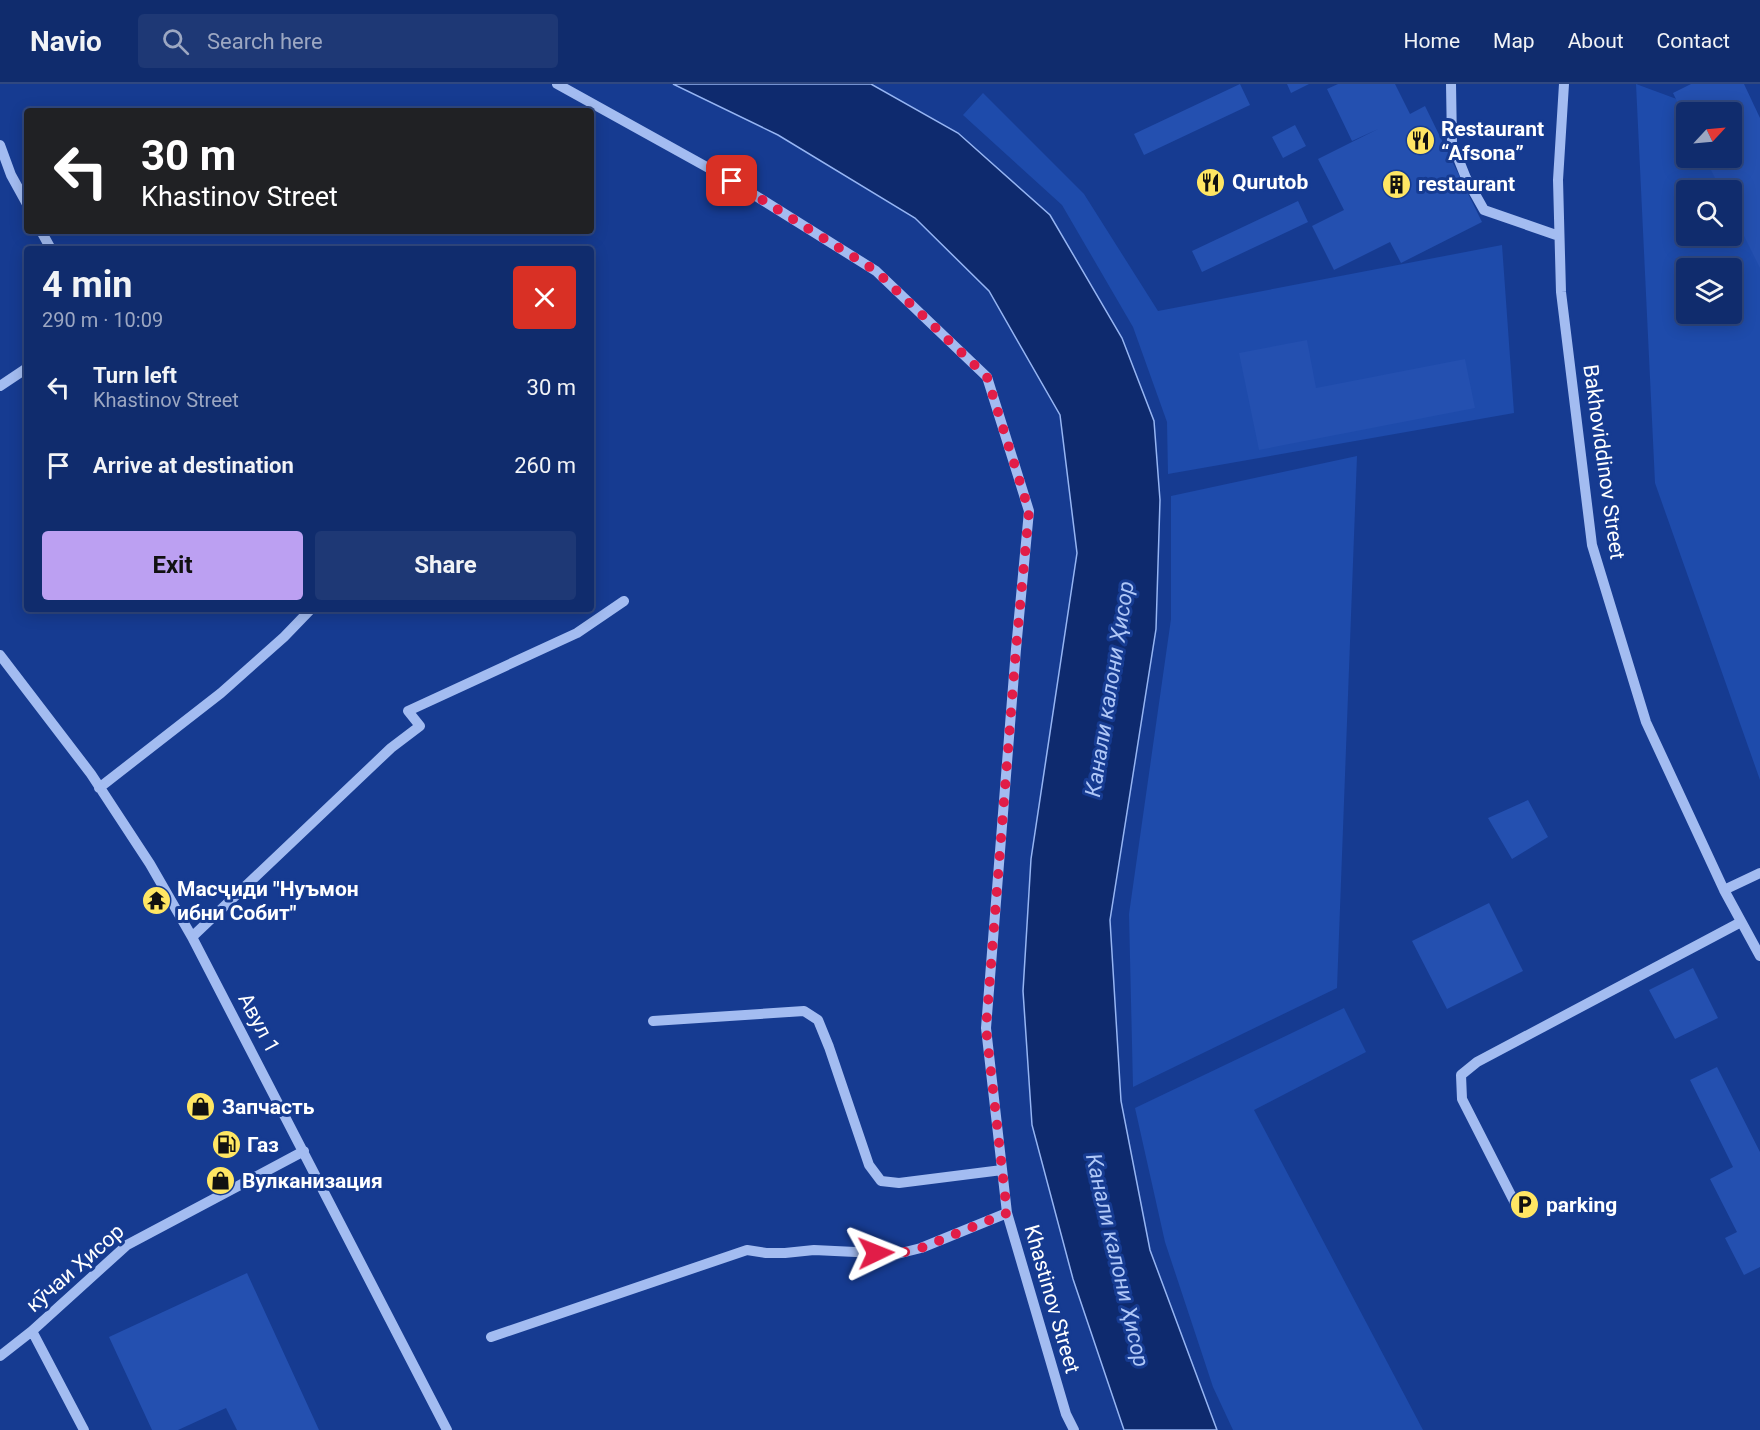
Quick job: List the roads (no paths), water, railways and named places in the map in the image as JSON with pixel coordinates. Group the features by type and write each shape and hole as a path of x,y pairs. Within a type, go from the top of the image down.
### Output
{"street":[{"name":"Khastinov Street","path":"557,84 732,181 876,271 987,377 1029,511 986,1028 1007,1213 1066,1414 1074,1430"},
{"path":"1452,84 1452,143 1466,178 1484,210 1559,236"},
{"name":"Bakhoviddinov Street","path":"1564,84 1558,180 1561,292 1592,545 1646,723 1724,890 1760,956"},
{"path":"0,145 11,175 24,199"},
{"path":"0,386 24,370"},
{"path":"192,937 391,748 420,726 408,711 578,633 624,601"},
{"path":"99,788 221,693 284,637 308,612"},
{"name":"Авул 1","path":"0,655 91,774 150,864 192,937 447,1430"},
{"path":"1724,890 1760,873"},
{"path":"1516,1205 1462,1099 1461,1075 1477,1062 1741,922"},
{"path":"653,1021 804,1011 818,1020 869,1165 881,1181 899,1183 1002,1170"},
{"name":"кӯчаи Ҳисор","path":"0,1356 32,1331 127,1245 304,1151"},
{"path":"491,1337 747,1250 766,1253 814,1250 897,1254 921,1248 1007,1213"},
{"name":"кӯчаи Ҳисор","path":"32,1331 84,1430"}],"water":[{"name":"Канали калони Ҳисор","path":"673,84 871,84 958,133 1050,215 1122,338 1154,421 1160,500 1156,629 1110,920 1121,1101 1150,1250 1217,1430 1124,1430 1073,1279 1032,1125 1023,991 1031,859 1077,553 1060,415 989,291 915,218 778,135"}],"place":[{"name":"Restaurant “Afsona”","path":"1420,141"},
{"name":"Qurutob","path":"1211,182"},
{"name":"restaurant","path":"1397,184"},
{"name":"Масҷиди \"Нуъмон ибни Собит\"","path":"156,901"},
{"name":"Запчасть","path":"201,1107"},
{"name":"Газ","path":"226,1145"},
{"name":"Вулканизация","path":"221,1181"},
{"name":"parking","path":"1525,1205"}]}
